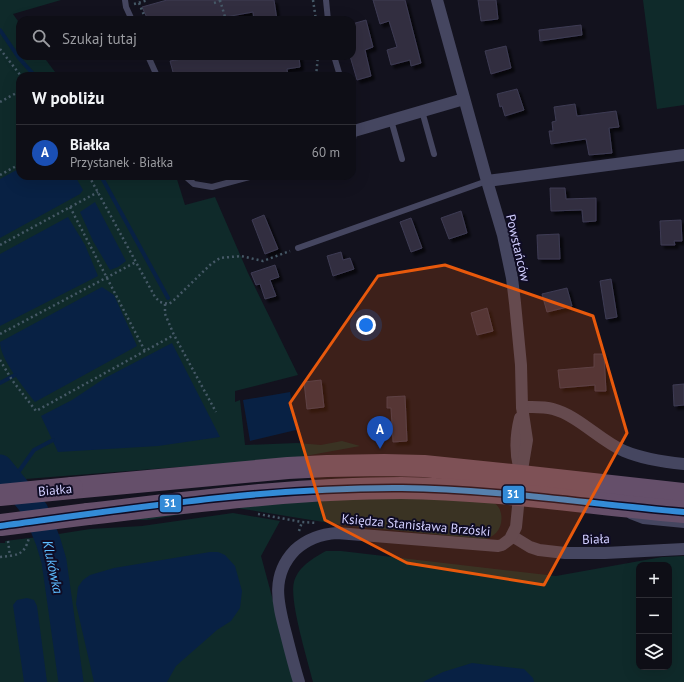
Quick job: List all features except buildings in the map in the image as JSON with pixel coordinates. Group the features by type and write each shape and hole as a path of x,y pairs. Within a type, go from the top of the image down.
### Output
{"highway":[{"name":"Białka","path":"0,495 311,467 384,465 442,468 595,503 684,512"},
{"name":"Białka","path":"3,530 88,514 232,497 300,491 402,488 443,490 520,485 684,494"}],"street":[{"name":"Powstańców","path":"438,0 464,99 503,235 512,278 518,335 522,407 517,439 517,459 520,485"},
{"path":"356,126 391,120 464,99"},
{"path":"487,181 684,155"},
{"path":"522,407 551,408 557,410 571,417 625,451 645,458 684,464"},
{"path":"512,536 517,521 520,485"},
{"name":"Księdza Stanisława Brzóski","path":"299,682 280,614 278,590 279,579 285,563 296,549 306,542 318,536 337,532 493,546 502,545 512,536"},
{"name":"Biała","path":"512,536 534,549 565,553 684,549"}],"lane":[{"path":"326,0 328,16"},
{"path":"126,3 131,16"},
{"path":"150,60 155,72"},
{"path":"335,60 339,72"},
{"path":"422,111 434,154"},
{"path":"391,120 402,159"},
{"path":"190,180 194,184 212,187 238,180"},
{"path":"298,248 487,181"},
{"path":"311,467 337,459"},
{"path":"414,460 442,468"},
{"path":"595,503 644,521 684,525"}],"path":[{"path":"126,3 139,3 148,0"},
{"path":"214,3 221,0 225,16"},
{"path":"313,0 315,16"},
{"path":"139,3 144,16"},
{"path":"0,49 18,72"},
{"path":"316,72 318,60"},
{"path":"0,102 16,93"},
{"path":"0,176 16,166"},
{"path":"91,180 155,297 160,302 165,304 169,304 174,300 211,264 220,258 241,256 263,261 298,248"},
{"path":"0,245 98,192"},
{"path":"70,207 145,351"},
{"path":"0,334 136,262"},
{"path":"165,304 165,314 174,335 216,412"},
{"path":"0,360 12,380 36,411 174,335"},
{"path":"3,530 10,556"}],"highlighted area":[{"path":"445,265 593,316 627,433 544,585 407,563 325,520 290,403 378,276"}],"green space":[{"path":"0,0 61,0 13,14 16,18 16,60 46,60 55,72 16,72 16,180 177,180 185,205 215,197 248,273 298,375 235,391 235,402 240,400 245,445 297,443 321,445 342,441 360,446 294,458 0,481"},
{"path":"643,0 684,0 684,105 657,109"},
{"path":"355,495 485,498 498,506 501,515 501,525 496,533 483,539 342,525 228,507 147,520 131,520 269,500"},
{"path":"233,513 280,521 261,556 295,682 0,682 0,543 5,543 5,541 90,529 142,526"},
{"path":"326,551 341,551 556,576 662,557 684,556 684,682 313,682 296,616 293,591 296,577 302,567"}],"water":[{"path":"16,170 16,180 77,180 83,190 80,194 0,238 0,179"},
{"path":"95,202 126,261 118,267 110,270 93,241 80,212"},
{"path":"68,217 85,245 98,276 0,326 0,254"},
{"path":"102,287 114,295 137,346 35,402 8,365 1,349 0,342"},
{"path":"172,343 220,437 158,446 58,452 41,416 72,400 105,378"},
{"path":"290,392 296,430 250,441 243,400"},
{"path":"210,552 218,552 225,555 235,566 242,591 240,608 231,621 217,630 176,666 167,682 94,682 76,604 78,587 83,580 90,575 114,568"},
{"path":"27,598 34,600 37,606 47,682 24,682 13,605 17,600"},
{"path":"472,663 524,669 533,678 534,682 423,682 443,672"}],"waterway":[{"path":"0,30 16,54"},
{"path":"21,60 31,72"},
{"path":"103,180 168,298"},
{"path":"0,383 15,375"},
{"path":"12,481 34,450 53,440"},
{"name":"Klukówka","path":"0,467 36,511 48,541 54,561 71,682"}],"transit line":[{"name":"31","path":"0,526 200,500 301,491 351,489 402,488 472,491 684,512"}],"place":[{"name":"Białka","path":"380,449"}]}
